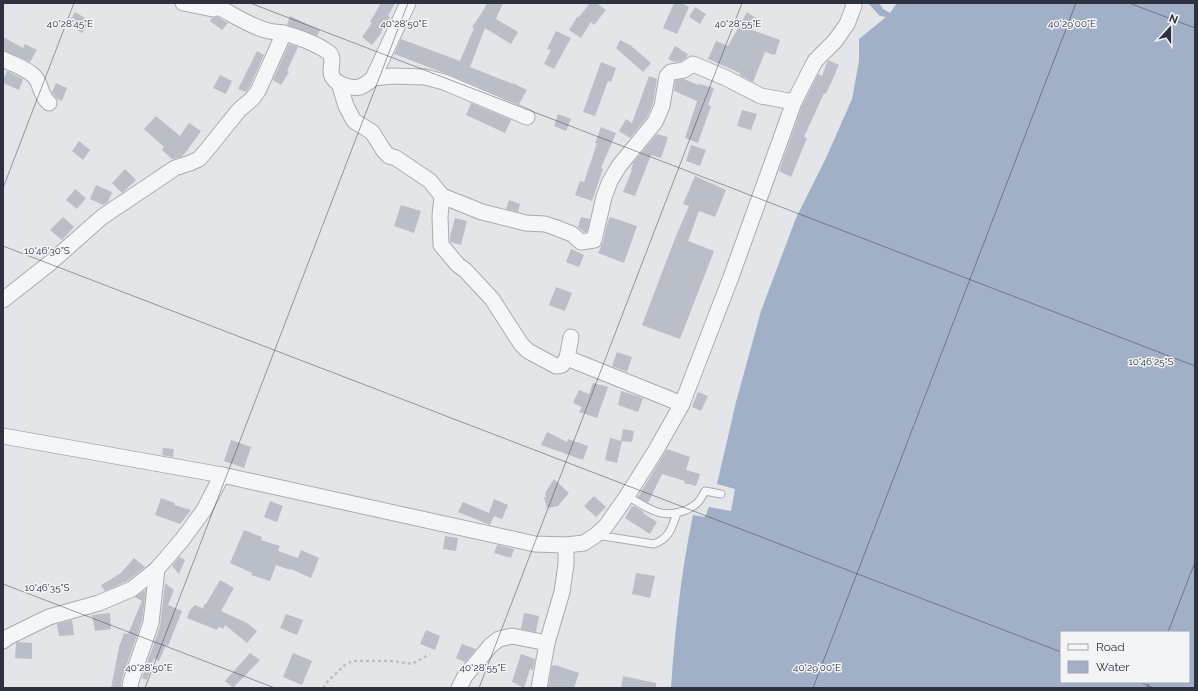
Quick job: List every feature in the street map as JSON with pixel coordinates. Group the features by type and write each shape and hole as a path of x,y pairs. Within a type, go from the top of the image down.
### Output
{"street":[{"path":"183,3 213,9 220,5 250,24 266,30 284,33 311,43 331,54 331,72 333,78 339,83 348,87 360,87 367,84 373,78 408,3"},
{"path":"3,436 222,475 535,544 566,545 584,543 606,526 656,450 682,404 731,277 794,102 814,60 835,41 847,24 853,5"},
{"path":"3,300 50,263 102,217 175,168 198,159 239,110 258,91 284,33"},
{"path":"3,59 34,76 43,98 49,103"},
{"path":"339,83 346,106 354,121 372,132 389,156 396,158 430,181 442,196 482,212 526,223 545,224 572,234 581,242 594,240 604,197 610,182 619,166 655,122 662,106 667,76 671,72 684,70 693,64 726,78 761,96 794,102"},
{"path":"373,78 392,76 425,77 444,82 527,117"},
{"path":"442,196 440,216 441,245 458,265 465,270 492,299 521,344 528,351 556,366 562,365 567,358 571,337"},
{"path":"567,358 682,404"},
{"path":"5,642 49,617 99,603 132,589 157,569 182,540 204,510 222,475"},
{"path":"539,688 547,643 562,592 566,564 566,545"},
{"path":"130,688 131,681 151,623 157,569"},
{"path":"459,688 465,676 499,639 512,636 547,643"}],"lane":[{"path":"627,496 656,512 666,514 678,513 696,506 705,491 721,494"},
{"path":"596,535 654,544 662,541 670,533 678,513"}],"path":[{"path":"323,688 328,681 345,665 352,661 393,661 412,664 430,654"}],"water":[{"path":"868,3 879,3 883,9 890,13 897,3 1195,3 1195,688 671,688 679,601 693,515 705,517 709,507 731,511 735,489 717,484 736,402 761,311 796,218 826,158 852,99 859,61 859,39 886,17 880,16"}],"building":[{"path":"381,3 395,3 382,32 372,45 362,37 372,23 370,22"},
{"path":"487,3 503,3 496,19 518,32 511,44 485,28 470,67 513,83 527,90 519,104 394,54 401,39 460,61 474,28 472,27"},
{"path":"590,3 596,3 606,10 594,25 591,22 581,38 569,30 578,16 579,17"},
{"path":"674,3 681,3 689,7 677,34 663,28"},
{"path":"695,7 706,14 700,24 689,17"},
{"path":"75,12 90,21 82,33 68,24"},
{"path":"747,12 759,20 752,30 780,40 775,55 765,52 753,82 740,75 740,73 708,59 716,41 728,46"},
{"path":"290,16 320,30 317,36 287,25"},
{"path":"218,17 228,23 222,30 210,21 212,18"},
{"path":"556,31 571,38 554,69 544,64 551,50 547,49"},
{"path":"3,37 23,48 25,44 37,50 30,62 3,50"},
{"path":"620,40 630,45 651,63 643,72 616,48"},
{"path":"289,44 298,47 287,71 289,72 281,85 273,80"},
{"path":"675,46 688,54 686,58 681,61 674,62 668,59"},
{"path":"257,51 264,55 250,86 246,92 238,89"},
{"path":"828,60 839,65 826,94 824,93 804,137 807,138 791,177 779,171 802,106 818,74 822,76"},
{"path":"601,62 616,68 611,82 608,81 595,116 583,112"},
{"path":"7,71 23,79 19,90 3,83"},
{"path":"220,75 232,81 226,94 213,88"},
{"path":"649,76 657,79 653,103 647,117 630,138 619,131 626,119 632,123"},
{"path":"684,79 698,85 714,88 708,105 711,106 698,143 685,138 697,101 674,91 675,80"},
{"path":"56,83 67,88 62,101 57,99 52,92"},
{"path":"471,103 511,120 505,133 466,115"},
{"path":"742,110 757,114 751,130 737,126"},
{"path":"558,114 571,119 566,131 554,126"},
{"path":"156,116 180,136 189,123 201,131 181,157 172,159 162,150 164,147 144,129"},
{"path":"601,127 616,133 601,168 603,169 592,201 575,195 580,181 584,182"},
{"path":"657,134 668,137 661,158 651,155 635,196 623,192 632,170 633,163"},
{"path":"79,141 90,150 83,160 72,151"},
{"path":"691,145 706,150 700,166 686,161"},
{"path":"125,169 136,180 122,193 112,183"},
{"path":"695,176 726,190 715,217 699,211 688,241 714,251 680,339 642,325 689,206 683,204"},
{"path":"96,185 112,192 108,202 103,205 90,199"},
{"path":"75,189 86,198 77,209 66,200"},
{"path":"509,200 520,204 518,212 506,209"},
{"path":"401,205 421,211 414,233 394,226"},
{"path":"63,217 74,227 62,240 50,230"},
{"path":"581,217 590,219 587,232 584,232 578,227"},
{"path":"610,217 637,226 624,263 598,253 603,242"},
{"path":"455,218 467,221 461,245 450,242 450,236"},
{"path":"571,249 584,255 579,267 566,262"},
{"path":"556,287 572,293 565,311 549,305"},
{"path":"617,352 632,357 627,372 612,366"},
{"path":"593,383 608,387 597,418 579,412 582,407 573,403 579,390 589,394"},
{"path":"621,391 643,398 638,412 618,405"},
{"path":"698,392 708,396 701,411 692,407"},
{"path":"623,429 634,431 632,442 621,441"},
{"path":"547,432 567,442 568,439 588,446 583,460 541,445"},
{"path":"610,438 622,441 617,463 605,460"},
{"path":"231,440 251,447 244,468 224,461"},
{"path":"163,448 174,449 173,457 162,455"},
{"path":"667,449 690,457 686,470 700,474 696,486 662,474 648,503 638,497"},
{"path":"554,479 569,493 558,506 547,508 544,497 546,497 545,493"},
{"path":"594,496 606,507 596,517 584,506"},
{"path":"161,498 175,503 174,505 191,510 180,524 155,515"},
{"path":"494,499 508,505 502,519 494,516 490,525 458,512 463,502 489,513"},
{"path":"270,501 283,506 277,522 264,517"},
{"path":"632,506 644,512 643,513 657,522 650,534 625,518"},
{"path":"244,530 262,537 261,540 280,546 278,551 298,558 301,550 319,558 311,578 291,569 290,570 276,565 270,581 251,575 252,573 230,563"},
{"path":"445,536 458,538 456,551 443,549"},
{"path":"497,545 514,549 511,558 494,553"},
{"path":"179,557 185,560 179,574 172,566"},
{"path":"134,558 145,567 127,581 105,591 101,585 121,573"},
{"path":"636,573 655,576 650,598 632,594"},
{"path":"220,580 234,588 221,611 247,623 257,631 247,643 225,625 223,629 219,627 217,630 187,618 190,610 195,605 204,609 203,607"},
{"path":"165,583 174,590 168,605 182,611 168,646 166,645 159,661 154,658 147,680 142,678 160,626"},
{"path":"146,590 142,621 122,678 121,688 111,688 119,647 124,633 128,634 142,601 135,597"},
{"path":"110,613 111,629 95,631 92,615"},
{"path":"524,613 539,616 536,632 521,629"},
{"path":"286,614 303,620 297,635 280,628"},
{"path":"72,620 74,635 59,636 57,624"},
{"path":"426,630 440,636 435,650 420,644"},
{"path":"17,642 32,643 32,659 15,658"},
{"path":"462,644 476,649 465,662 456,658"},
{"path":"250,653 260,660 233,688 225,681"},
{"path":"293,653 312,661 302,685 283,677"},
{"path":"521,654 535,659 533,670 530,669 524,688 512,682"},
{"path":"552,665 579,673 574,688 548,688"},
{"path":"623,676 656,683 656,688 621,688"}]}
